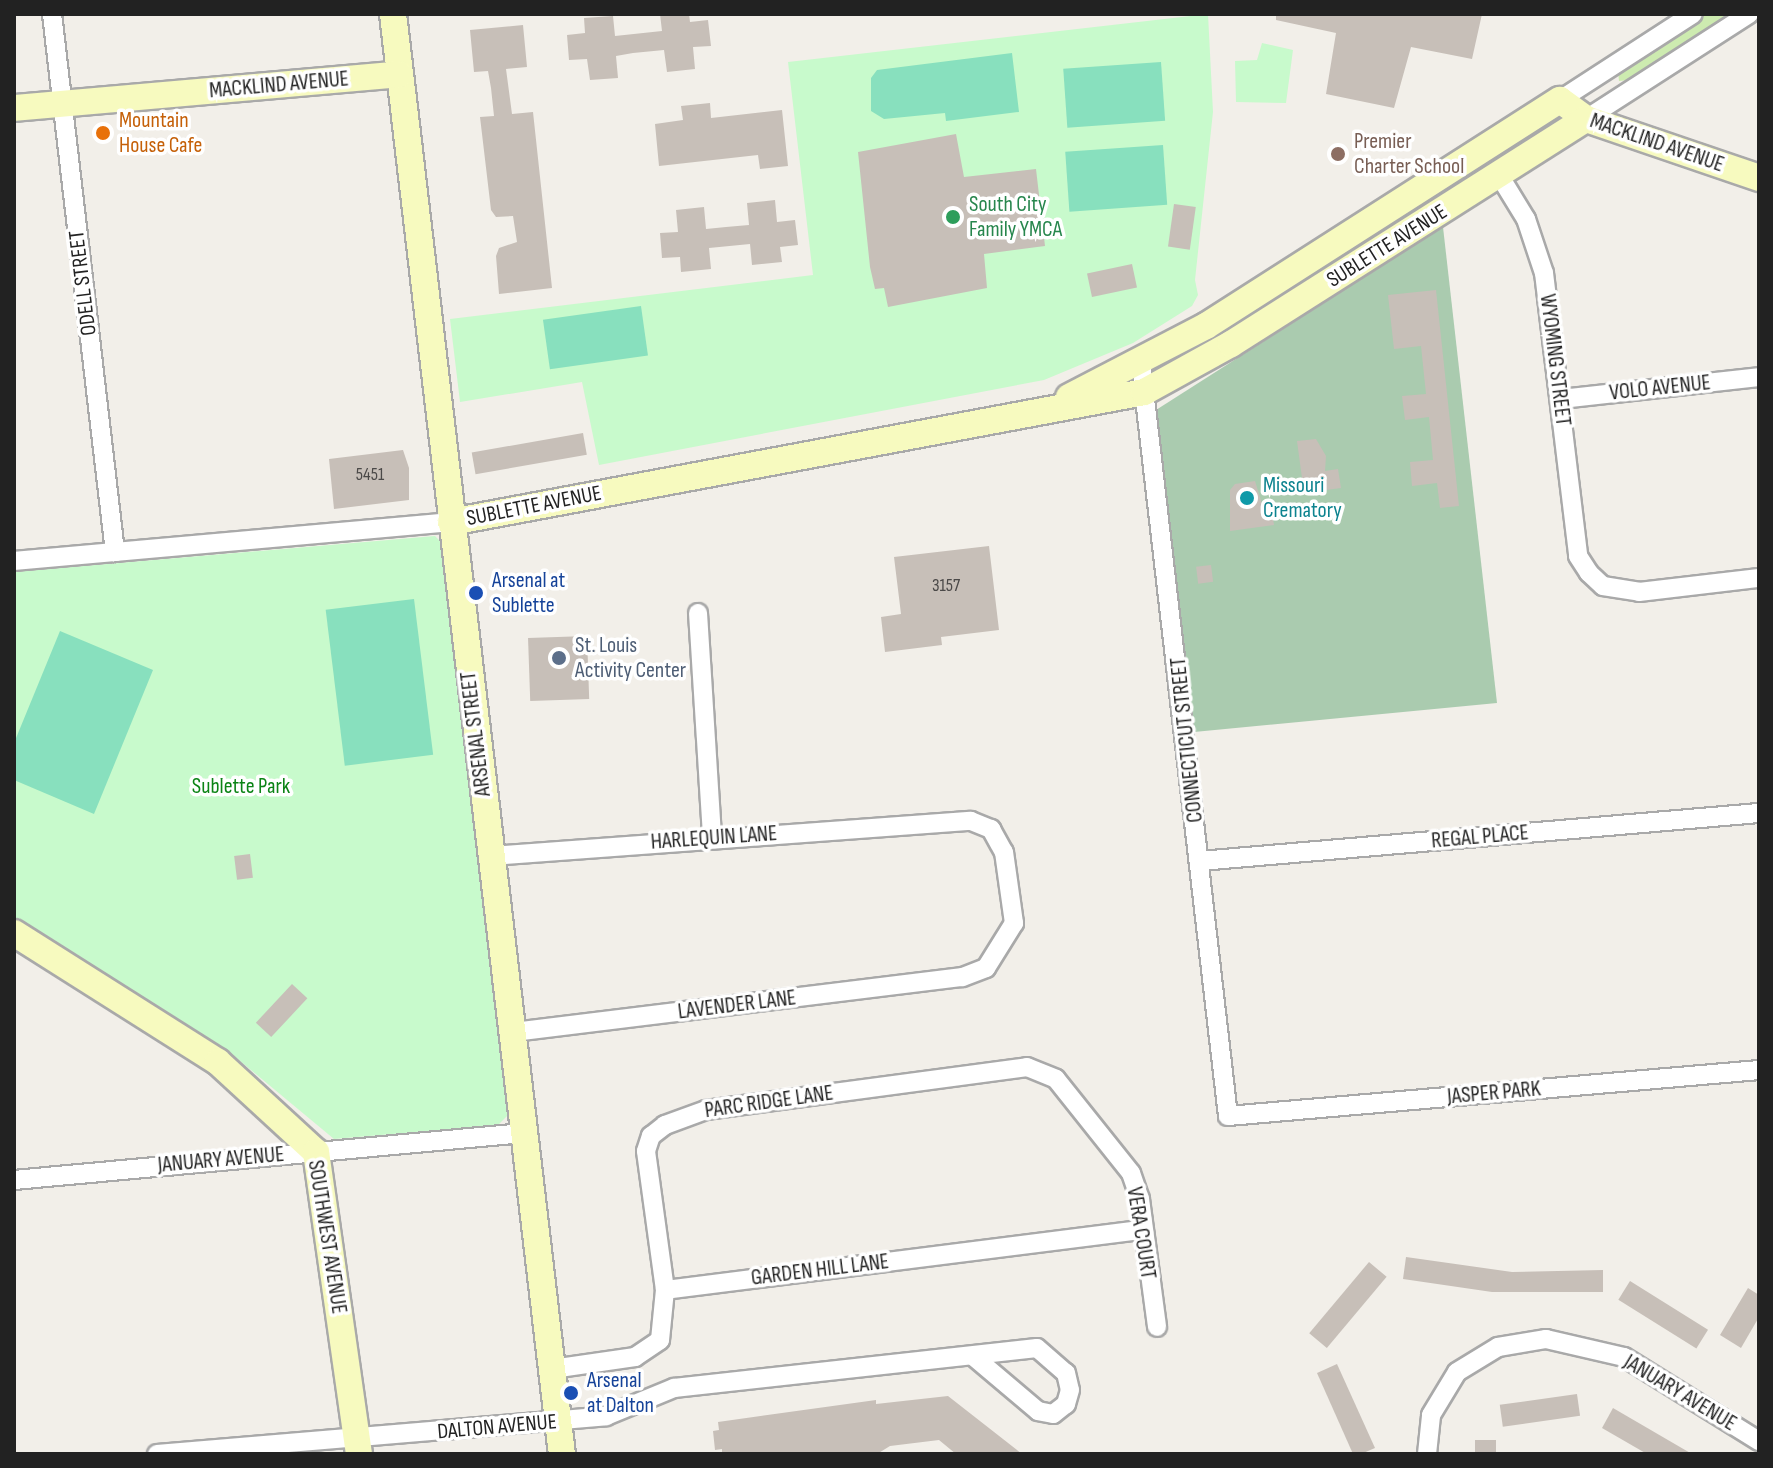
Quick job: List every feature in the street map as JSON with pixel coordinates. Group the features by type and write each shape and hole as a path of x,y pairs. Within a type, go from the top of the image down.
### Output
{"street":[{"name":"ODELL STREET","path":"52,14 115,552"},
{"name":"ARSENAL STREET","path":"393,14 562,1454"},
{"name":"SUBLETTE AVENUE","path":"1048,407 1141,364 1693,14"},
{"name":"SUBLETTE AVENUE","path":"14,561 451,522 1048,407 1144,392 1205,360 1749,14"},
{"name":"MACKLIND AVENUE","path":"14,108 400,74"},
{"name":"MACKLIND AVENUE","path":"1560,100 1586,119 1759,178"},
{"name":"WYOMING STREET","path":"1499,175 1526,219 1544,273 1578,556 1603,586 1620,592 1759,578"},
{"name":"CONNECTICUT STREET","path":"1141,364 1228,1116"},
{"name":"VOLO AVENUE","path":"1561,399 1759,377"},
{"path":"698,613 712,838"},
{"name":"REGAL PLACE","path":"1200,861 1759,813"},
{"name":"HARLEQUIN LANE","path":"491,856 971,821 991,829 1004,852 1014,923 986,968 962,977"},
{"name":"SOUTHWEST AVENUE","path":"14,933 218,1062 316,1152 358,1446"},
{"name":"LAVENDER LANE","path":"512,1032 962,977"},
{"name":"PARC RIDGE LANE","path":"665,1290 646,1151 651,1136 673,1120 706,1110 1027,1067 1047,1075"},
{"name":"JASPER PARK","path":"1228,1116 1759,1070"},
{"name":"VERA COURT","path":"1047,1075 1056,1079 1131,1173 1140,1199 1141,1230 1157,1327"},
{"name":"JANUARY AVENUE","path":"14,1180 524,1133"},
{"name":"GARDEN HILL LANE","path":"665,1290 1141,1230"},
{"path":"552,1369 652,1350 665,1321 665,1290"},
{"name":"JANUARY AVENUE","path":"1427,1454 1431,1415 1457,1372 1498,1347 1546,1339 1624,1357 1759,1441"},
{"name":"DALTON AVENUE","path":"157,1454 358,1446 558,1422 621,1413 674,1388 1037,1348 1066,1373 1070,1390 1066,1404 1053,1414 1038,1411 973,1356"}],"green space":[{"path":"1208,14 1213,112 1195,280 1198,295 1192,306 1133,343 1044,380 599,465 582,382 460,402 450,319 813,275 788,62"},
{"path":"1707,14 1730,14 1629,80 1619,81 1618,71"},
{"path":"1262,43 1293,50 1286,103 1236,102 1235,61 1257,60"},
{"path":"1012,53 1019,112 946,121 945,113 884,119 871,111 871,78 877,70"},
{"path":"1161,62 1165,121 1067,128 1063,69"},
{"path":"1538,128 1539,136 1366,247 1362,244 1360,240"},
{"path":"1163,145 1167,205 1069,212 1065,152"},
{"path":"1443,227 1497,703 1194,732 1156,410"},
{"path":"1344,253 1345,258 1238,322 1237,316"},
{"path":"641,306 648,356 550,369 543,320"},
{"name":"Sublette Park","path":"435,536 441,542 508,1115 498,1125 334,1139 228,1051 14,917 14,572"},
{"path":"414,599 433,755 345,766 326,610"},
{"path":"60,631 153,670 94,814 14,780 14,743"}],"building":[{"path":"660,14 689,14 690,22 708,20 711,46 693,47 695,69 667,72 664,50 633,53 616,56 618,78 590,80 587,59 569,60 567,35 585,33 584,18 613,16 615,36 662,31"},
{"path":"1276,14 1482,14 1472,59 1411,47 1394,108 1326,94 1336,33 1276,20"},
{"path":"523,25 527,67 506,69 512,114 533,112 552,288 499,294 496,256 499,248 517,242 513,216 496,217 491,210 480,117 494,116 491,88 488,71 474,72 470,30"},
{"path":"710,103 711,118 782,110 788,166 760,169 758,155 659,166 655,124 683,120 681,106"},
{"name":"South City Family YMCA","path":"956,134 964,177 1036,169 1045,246 984,254 987,288 888,307 884,288 875,289 870,267 858,152"},
{"path":"775,200 777,222 795,220 798,245 780,247 782,262 752,265 750,244 709,248 711,269 681,272 680,257 662,258 660,233 678,232 676,210 704,207 706,229 749,225 747,203"},
{"path":"1174,204 1196,207 1190,250 1168,247"},
{"path":"1132,264 1137,287 1092,297 1087,274"},
{"path":"1436,290 1459,506 1440,508 1437,483 1412,486 1410,462 1433,460 1429,417 1405,420 1402,396 1426,394 1421,346 1394,349 1388,295"},
{"path":"583,433 587,455 476,474 472,453"},
{"path":"1316,439 1326,456 1325,471 1338,469 1341,488 1304,493 1297,441"},
{"path":"403,450 409,468 409,500 334,509 329,459"},
{"name":"Missouri Crematory","path":"1255,481 1263,507 1271,506 1274,525 1230,531 1230,490 1235,484"},
{"path":"989,546 999,630 941,637 942,645 885,652 881,617 901,614 894,557"},
{"path":"1211,565 1213,582 1198,584 1196,567"},
{"name":"St. Louis Activity Center","path":"587,636 589,699 530,701 528,638"},
{"path":"250,854 253,878 237,880 234,856"},
{"path":"292,984 307,998 271,1037 256,1023"},
{"path":"1406,1257 1512,1272 1603,1270 1603,1292 1492,1292 1403,1279"},
{"path":"1369,1262 1387,1277 1327,1348 1309,1333"},
{"path":"1630,1281 1708,1330 1696,1348 1618,1300"},
{"path":"1748,1288 1759,1295 1759,1317 1741,1348 1720,1335"},
{"path":"1337,1364 1375,1448 1361,1454 1353,1454 1317,1373"},
{"path":"1577,1394 1580,1416 1503,1427 1500,1405"},
{"path":"948,1396 1022,1454 956,1454 939,1440 890,1446 877,1454 722,1454 722,1449 715,1450 713,1431 719,1430 718,1422 876,1400 876,1404"},
{"path":"1613,1408 1692,1454 1647,1454 1602,1428"},
{"path":"1475,1440 1496,1440 1496,1454 1475,1454"}],"place":[{"name":"Mountain House Cafe","path":"103,133"},
{"name":"Premier Charter School","path":"1338,154"},
{"name":"South City Family YMCA","path":"953,217"},
{"name":"Missouri Crematory","path":"1247,498"},
{"name":"Arsenal at Sublette","path":"476,593"},
{"name":"St. Louis Activity Center","path":"559,658"},
{"name":"Arsenal at Dalton","path":"571,1393"}]}
